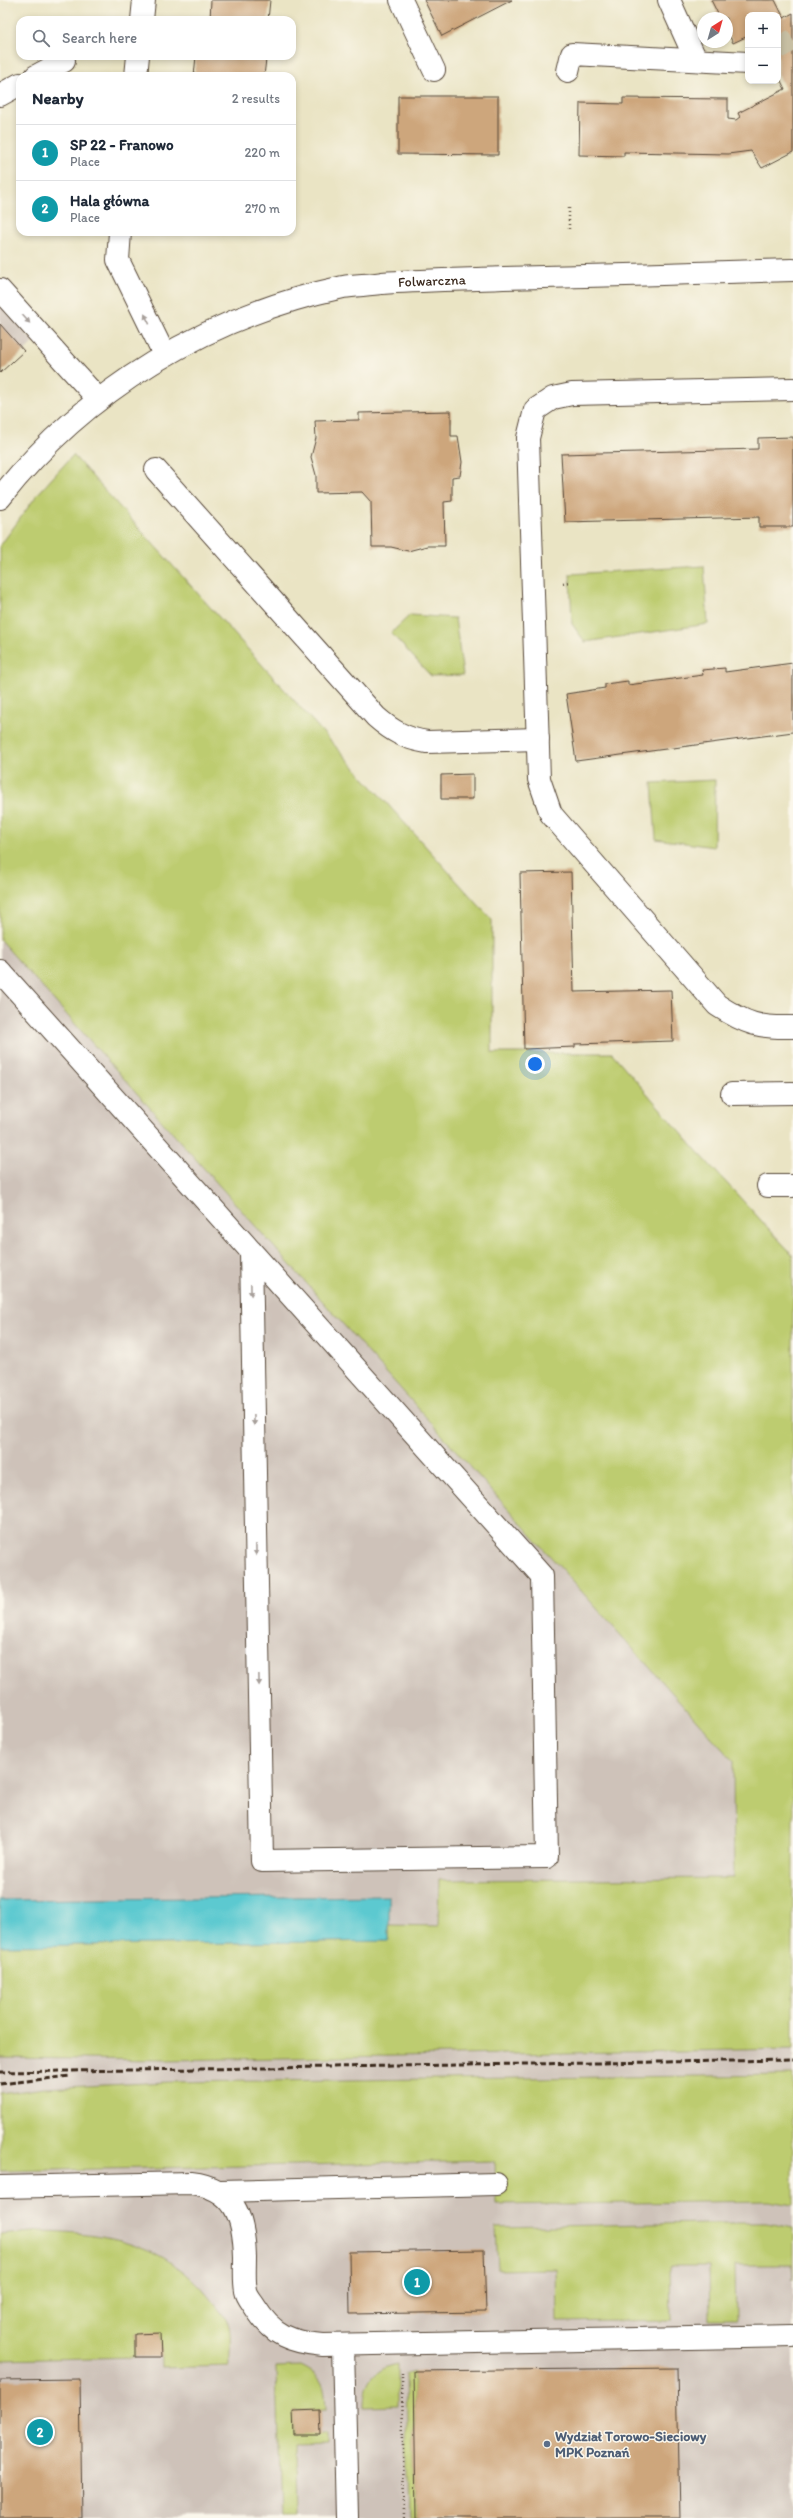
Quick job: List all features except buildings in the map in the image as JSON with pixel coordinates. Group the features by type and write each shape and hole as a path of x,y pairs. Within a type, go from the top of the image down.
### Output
{"street":[{"path":"142,16 144,0"},
{"path":"401,0 434,70"},
{"path":"669,0 696,60"},
{"path":"568,70 572,54 745,63"},
{"path":"136,72 138,60"},
{"path":"43,72 64,61"},
{"path":"0,95 16,86"},
{"path":"120,236 118,260 164,354"},
{"name":"Folwarczna","path":"0,498 28,462 98,399 164,354 242,318 288,302 345,287 409,281 793,270"},
{"path":"0,290 98,399"},
{"path":"793,389 572,394 553,398 535,410 528,438 539,779 551,814 712,999 740,1020 768,1028 793,1027"},
{"path":"156,470 376,717 392,731 411,740 427,742 538,739"},
{"path":"0,971 251,1251 542,1576 547,1857 262,1861 251,1251"},
{"path":"732,1094 793,1093"},
{"path":"768,1186 793,1186"},
{"path":"0,2187 191,2183 221,2191 496,2184"},
{"path":"221,2191 232,2202 241,2224 245,2246 246,2293 263,2320 283,2336 299,2343 343,2345 793,2336"},
{"path":"343,2345 348,2518"}],"path":[{"path":"569,208 569,229"},
{"path":"402,2372 404,2518"}],"shaded area":[{"path":"0,304 34,342 0,373"},
{"path":"0,832 793,1718 793,2518 0,2518"}],"green space":[{"path":"73,455 492,920 492,1053 612,1053 697,1151 793,1255 793,2049 167,2060 0,2058 0,1946 389,1941 389,1925 438,1926 439,1880 734,1878 733,1761 0,940 0,546 37,495"},
{"path":"704,566 708,624 585,642 572,624 570,574"},
{"path":"410,615 455,618 463,675 431,676 391,633"},
{"path":"715,780 714,847 656,839 652,783"},
{"path":"793,2075 793,2205 768,2201 496,2205 495,2161 0,2171 0,2094 44,2088 168,2082"},
{"path":"766,2223 793,2228 793,2279 792,2265 735,2265 736,2319 710,2319 709,2266 670,2266 671,2320 557,2322 556,2269 498,2270 496,2227"},
{"path":"42,2231 89,2234 112,2238 153,2252 172,2263 191,2278 220,2310 225,2318 230,2330 230,2366 161,2368 160,2334 135,2334 135,2357 0,2360 0,2235"},
{"path":"398,2364 398,2406 365,2407 365,2398 372,2378 382,2369"},
{"path":"301,2366 319,2378 322,2383 324,2388 326,2410 293,2411 294,2435 327,2434 327,2445 294,2446 295,2518 280,2518 276,2367"},
{"path":"414,2371 416,2518 409,2518 406,2374"}],"water":[{"path":"389,1896 389,1941 0,1946 0,1900"}],"tunnel":[{"path":"781,46 793,40"}],"railway":[{"path":"0,2072 793,2060"},
{"path":"0,2084 70,2076"}],"place":[{"name":"SP 22 - Franowo","path":"417,2282"},
{"name":"Hala główna","path":"40,2432"},
{"name":"Wydział Torowo-Sieciowy MPK Poznań","path":"547,2444"}]}
